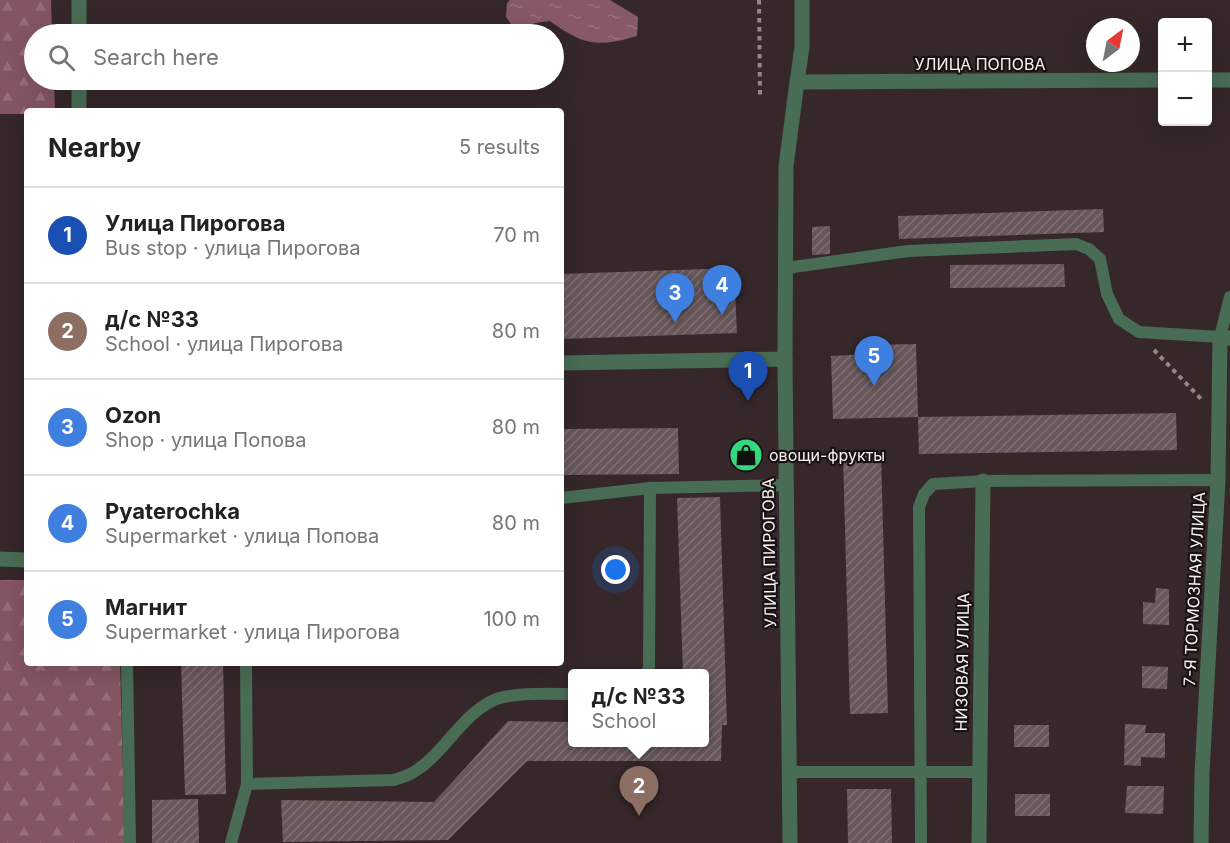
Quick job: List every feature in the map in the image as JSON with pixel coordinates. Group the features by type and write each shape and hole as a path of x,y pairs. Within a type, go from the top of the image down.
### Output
{"street":[{"path":"79,0 79,24"},
{"name":"УЛИЦА ПИРОГОВА","path":"790,843 785,359 786,166 802,47 802,0"},
{"name":"УЛИЦА ПОПОВА","path":"797,82 1158,80"},
{"path":"1212,80 1230,80"},
{"path":"79,90 79,108"},
{"name":"7-Я ТОРМОЗНАЯ УЛИЦА","path":"1201,843 1202,773 1218,480 1218,416 1225,338"},
{"path":"564,363 785,359"},
{"name":"НИЗОВАЯ УЛИЦА","path":"979,843 983,481"},
{"path":"0,559 24,560"}],"lane":[{"path":"786,267 908,251 1076,244 1089,249 1100,259 1107,294 1119,319 1139,332 1225,338 1230,297"},
{"path":"921,843 919,507 924,494 933,484 983,481 1218,480"},
{"path":"564,498 650,488 786,485"},
{"path":"649,669 650,488"},
{"path":"127,666 130,843"},
{"path":"231,843 247,784 246,666"},
{"path":"247,784 393,780 414,772 433,756 475,712 495,699 527,694 568,694"},
{"path":"790,772 978,772"}],"path":[{"path":"759,0 760,95"},
{"path":"1139,332 1218,416"}],"green space":[{"path":"0,0 51,0 52,24 24,24 24,90 54,90 55,108 24,108 24,114 0,114"},
{"path":"0,580 24,580 24,666 120,666 125,843 0,843"}],"water":[{"path":"510,0 610,0 638,17 637,36 601,43 581,39 564,30 564,24 554,24 550,21 511,24 506,17 507,3"}],"building":[{"path":"1103,209 1104,232 899,239 898,216"},
{"path":"830,226 830,254 812,255 812,227"},
{"path":"1064,264 1065,287 950,288 950,265"},
{"path":"734,268 737,333 564,339 564,274"},
{"path":"916,344 918,417 833,419 831,356 871,354 870,345"},
{"path":"1176,413 1177,450 919,454 918,417"},
{"path":"678,428 679,474 564,475 564,429"},
{"name":"овощи-фрукты","path":"754,445 755,464 739,465 737,446"},
{"path":"881,454 888,713 850,714 843,455"},
{"path":"720,497 727,725 722,725 721,761 527,761 448,840 283,842 281,800 434,802 508,721 568,722 568,747 709,747 709,669 683,669 677,498"},
{"path":"1156,588 1169,589 1169,625 1143,624 1143,602 1155,603"},
{"path":"181,666 223,666 226,794 185,795"},
{"path":"1142,666 1168,667 1167,689 1142,688"},
{"path":"1125,724 1146,725 1145,733 1165,733 1165,758 1141,757 1141,766 1124,765"},
{"path":"1014,725 1049,725 1049,747 1014,747"},
{"path":"1127,786 1164,786 1163,814 1125,813"},
{"path":"847,789 891,789 892,843 848,843"},
{"path":"1015,794 1050,794 1050,816 1015,816"},
{"path":"198,799 199,843 152,843 152,800"}],"place":[{"name":"Pyaterochka","path":"722,315"},
{"name":"Ozon","path":"675,323"},
{"name":"Магнит","path":"874,386"},
{"name":"Улица Пирогова","path":"748,401"},
{"name":"овощи-фрукты","path":"746,455"},
{"name":"д/с №33","path":"639,816"}]}
